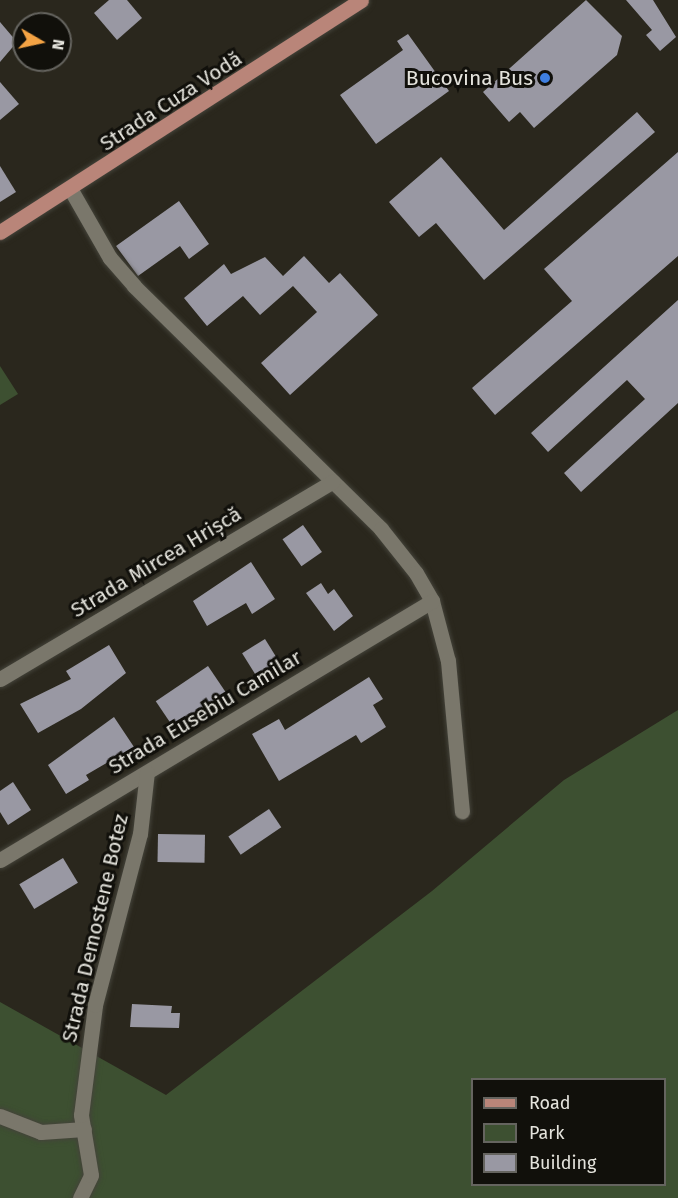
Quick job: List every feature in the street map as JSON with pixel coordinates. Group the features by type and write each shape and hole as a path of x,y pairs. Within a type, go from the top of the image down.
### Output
{"main road":[{"name":"Strada Cuza Vodă","path":"0,232 71,190 361,0"}],"street":[{"path":"71,190 110,258 134,286 333,481 400,551 432,601 449,671 462,811"},
{"name":"Strada Mircea Hrișcă","path":"0,679 333,481"},
{"name":"Strada Eusebiu Camilar","path":"0,860 432,601"},
{"name":"Strada Demostene Botez","path":"80,1198 91,1175 84,1129 83,1081 95,1005 140,834 147,772"},
{"path":"0,1116 41,1132 84,1129"}],"green space":[{"path":"0,366 18,394 0,405"},
{"path":"678,710 678,1198 0,1198 0,1002 166,1095 432,891 564,780"}],"building":[{"path":"109,0 127,0 142,18 117,40 94,13"},
{"path":"586,0 622,36 617,55 534,128 520,112 509,122 483,92"},
{"path":"626,0 653,0 676,37 660,51 646,35 652,30"},
{"path":"0,22 12,36 12,48 0,62"},
{"path":"408,34 449,91 376,144 340,95 403,50 397,41"},
{"path":"0,82 19,104 0,120"},
{"path":"637,112 655,132 484,280 436,223 419,237 389,202 441,157 504,230"},
{"path":"678,152 678,256 495,415 472,388 572,301 544,269"},
{"path":"0,166 16,192 0,202"},
{"path":"179,201 209,244 189,259 180,246 138,276 116,246"},
{"path":"304,256 329,283 340,273 378,315 290,395 261,363 317,312 293,286 260,315 243,296 207,326 184,298 224,264 231,274 265,257 283,276"},
{"path":"678,300 678,403 581,492 564,473 645,399 627,380 548,452 531,433"},
{"path":"303,525 322,552 301,566 283,539"},
{"path":"251,562 275,599 252,614 246,603 207,626 193,601"},
{"path":"321,583 328,594 334,589 353,616 334,631 306,593"},
{"path":"265,639 282,666 259,680 242,653"},
{"path":"109,645 126,673 81,709 38,733 20,704 71,679 66,671"},
{"path":"208,666 226,693 174,728 156,701"},
{"path":"369,677 383,699 373,705 386,727 361,743 356,735 279,781 252,734 279,719 285,730"},
{"path":"114,717 134,747 86,775 89,780 66,794 48,765"},
{"path":"13,782 31,810 8,825 0,812 0,791"},
{"path":"269,809 281,827 241,855 228,836"},
{"path":"158,834 205,835 205,863 158,862"},
{"path":"63,858 78,883 34,909 19,884"},
{"path":"132,1004 172,1006 171,1013 180,1013 179,1028 130,1027"}],"place":[{"name":"Bucovina Bus","path":"545,78"}]}
